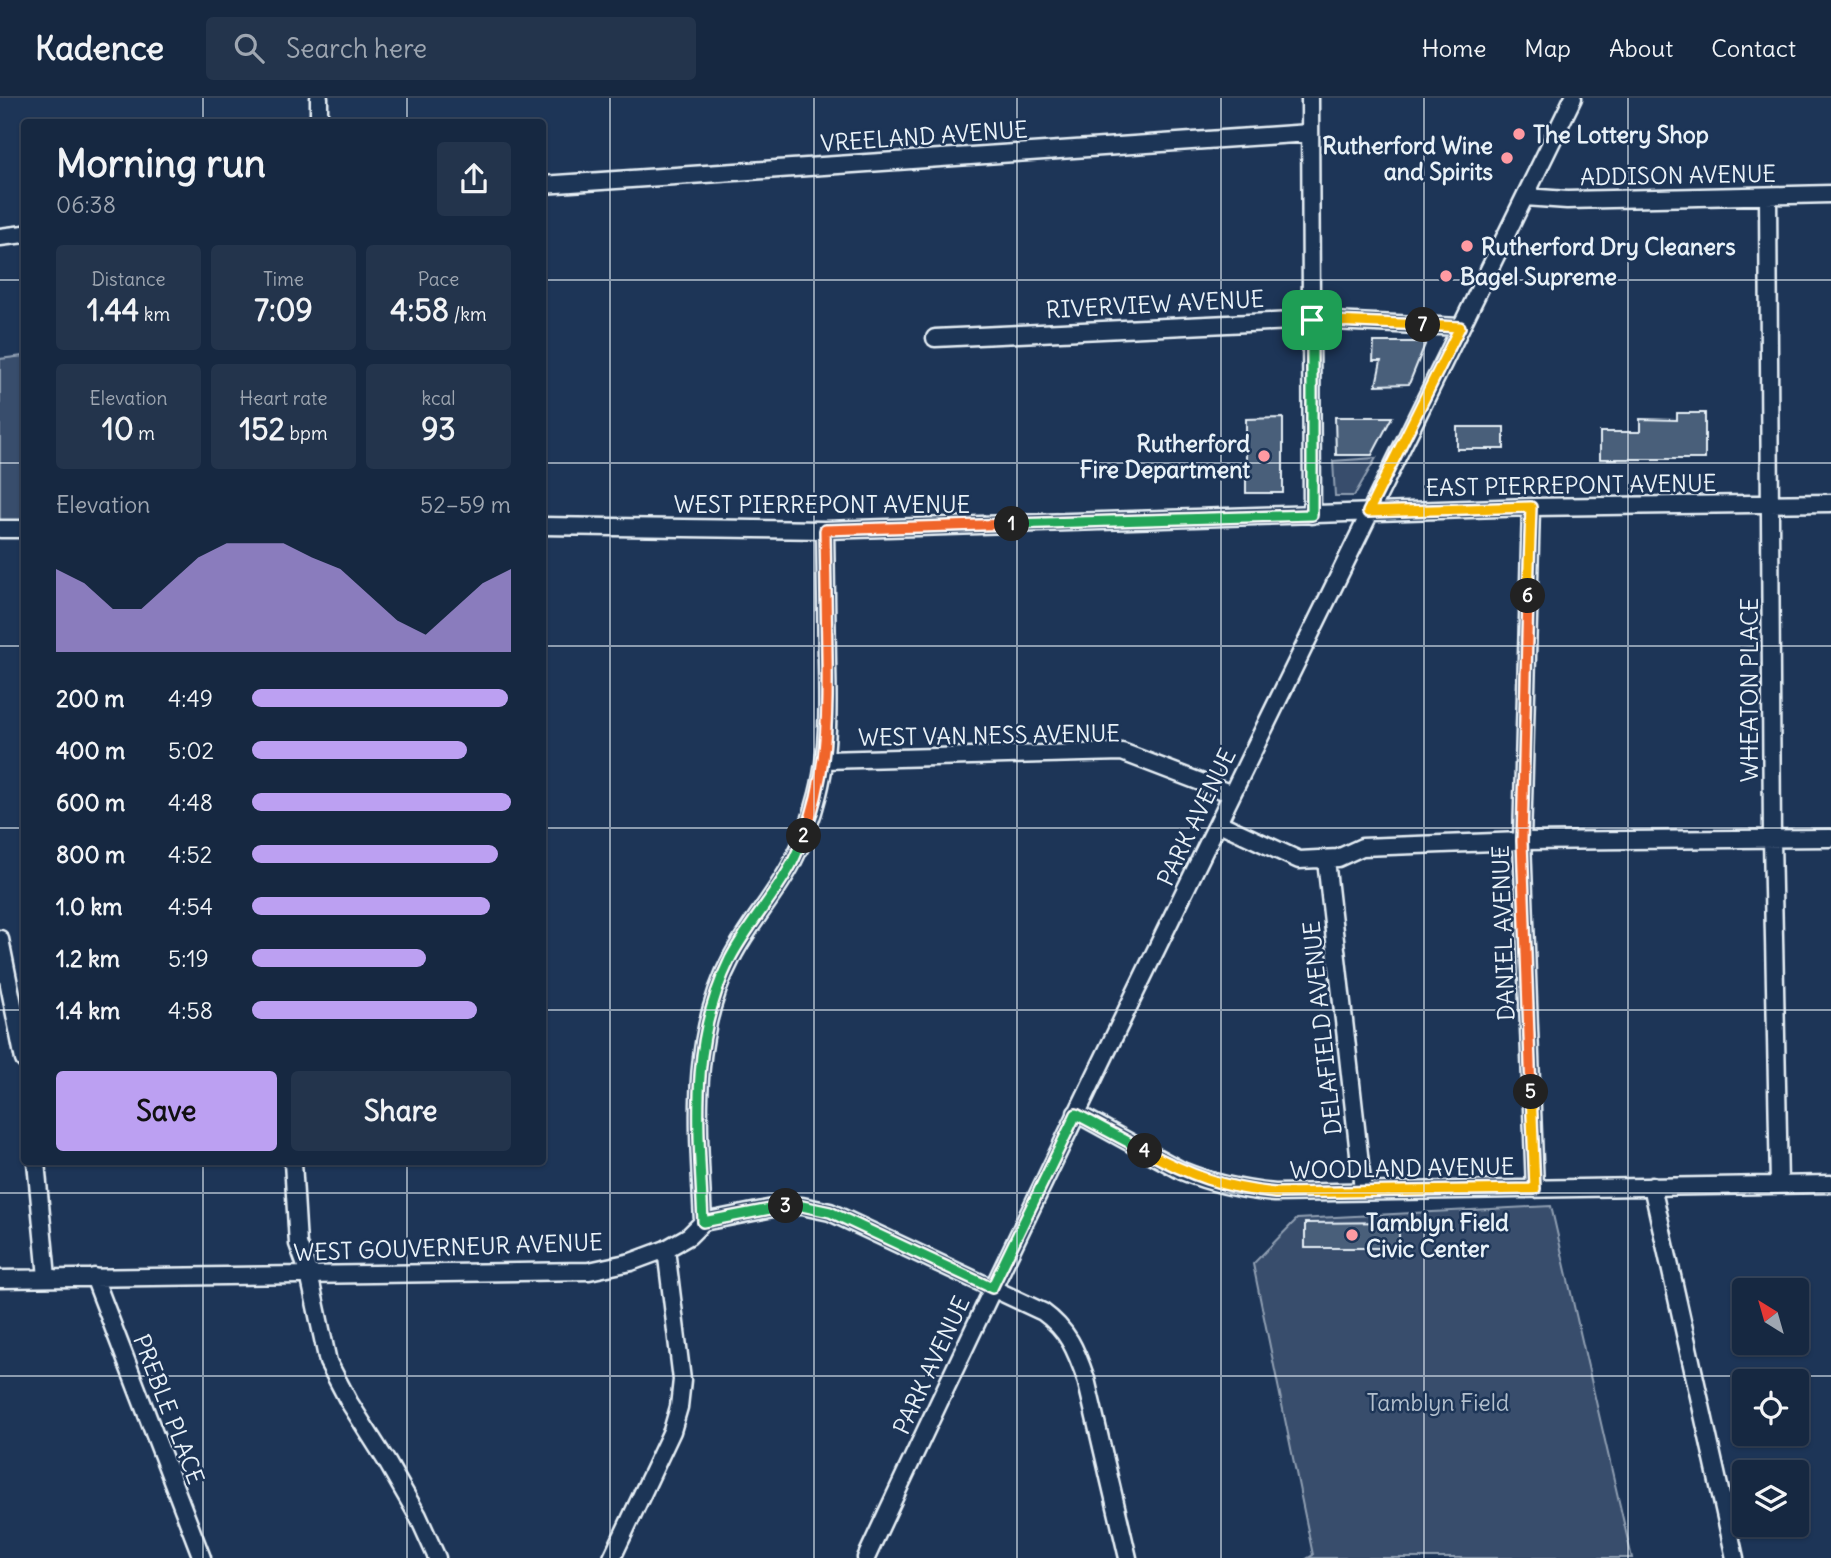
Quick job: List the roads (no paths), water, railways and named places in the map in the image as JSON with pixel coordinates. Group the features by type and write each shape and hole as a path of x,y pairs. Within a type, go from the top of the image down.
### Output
{"street":[{"path":"319,98 319,119"},
{"path":"1310,98 1312,515"},
{"name":"PARK AVENUE","path":"866,1558 1076,1114 1368,512 1573,98"},
{"name":"VREELAND AVENUE","path":"546,185 1309,133"},
{"name":"ADDISON AVENUE","path":"1525,197 1567,200 1831,194"},
{"name":"WHEATON PLACE","path":"1768,196 1772,839 1779,1184"},
{"path":"0,237 21,234"},
{"name":"RIVERVIEW AVENUE","path":"935,338 1312,320 1460,327"},
{"name":"EAST PIERREPONT AVENUE","path":"1312,515 1531,507 1831,503"},
{"name":"DANIEL AVENUE","path":"1531,507 1522,841 1535,1189"},
{"name":"WEST PIERREPONT AVENUE","path":"546,526 825,530 1312,515"},
{"path":"0,529 21,529"},
{"path":"703,1222 697,1092 707,1025 730,960 746,930 791,865 806,833 825,760 828,726 825,530"},
{"name":"WEST VAN NESS AVENUE","path":"825,760 1122,752 1232,794"},
{"path":"1219,823 1299,860 1338,858 1362,847 1522,841 1831,838"},
{"name":"DELAFIELD AVENUE","path":"1326,860 1363,1190"},
{"path":"0,939 21,1045"},
{"name":"WOODLAND AVENUE","path":"1076,1114 1182,1171 1198,1178 1252,1191 1275,1193 1831,1184"},
{"path":"36,1165 47,1277"},
{"path":"293,1165 298,1244 309,1274 328,1362 418,1516 437,1558"},
{"path":"1652,1186 1735,1558"},
{"name":"WEST GOUVERNEUR AVENUE","path":"0,1279 589,1271 631,1262 666,1249 689,1236 703,1222 783,1206 802,1206 830,1212 1043,1312 1059,1324 1071,1342 1086,1379 1128,1558"},
{"path":"612,1558 672,1431 679,1407 681,1380 666,1249"},
{"name":"PREBLE PLACE","path":"94,1277 202,1558"}],"place":[{"name":"The Lottery Shop","path":"1519,134"},
{"name":"Rutherford Wine and Spirits","path":"1507,158"},
{"name":"Rutherford Dry Cleaners","path":"1467,246"},
{"name":"Bagel Supreme","path":"1446,276"},
{"name":"Rutherford Fire Department","path":"1264,456"},
{"name":"Tamblyn Field Civic Center","path":"1352,1235"}],"park label":[{"name":"Tamblyn Field","path":"1438,1402"}]}
